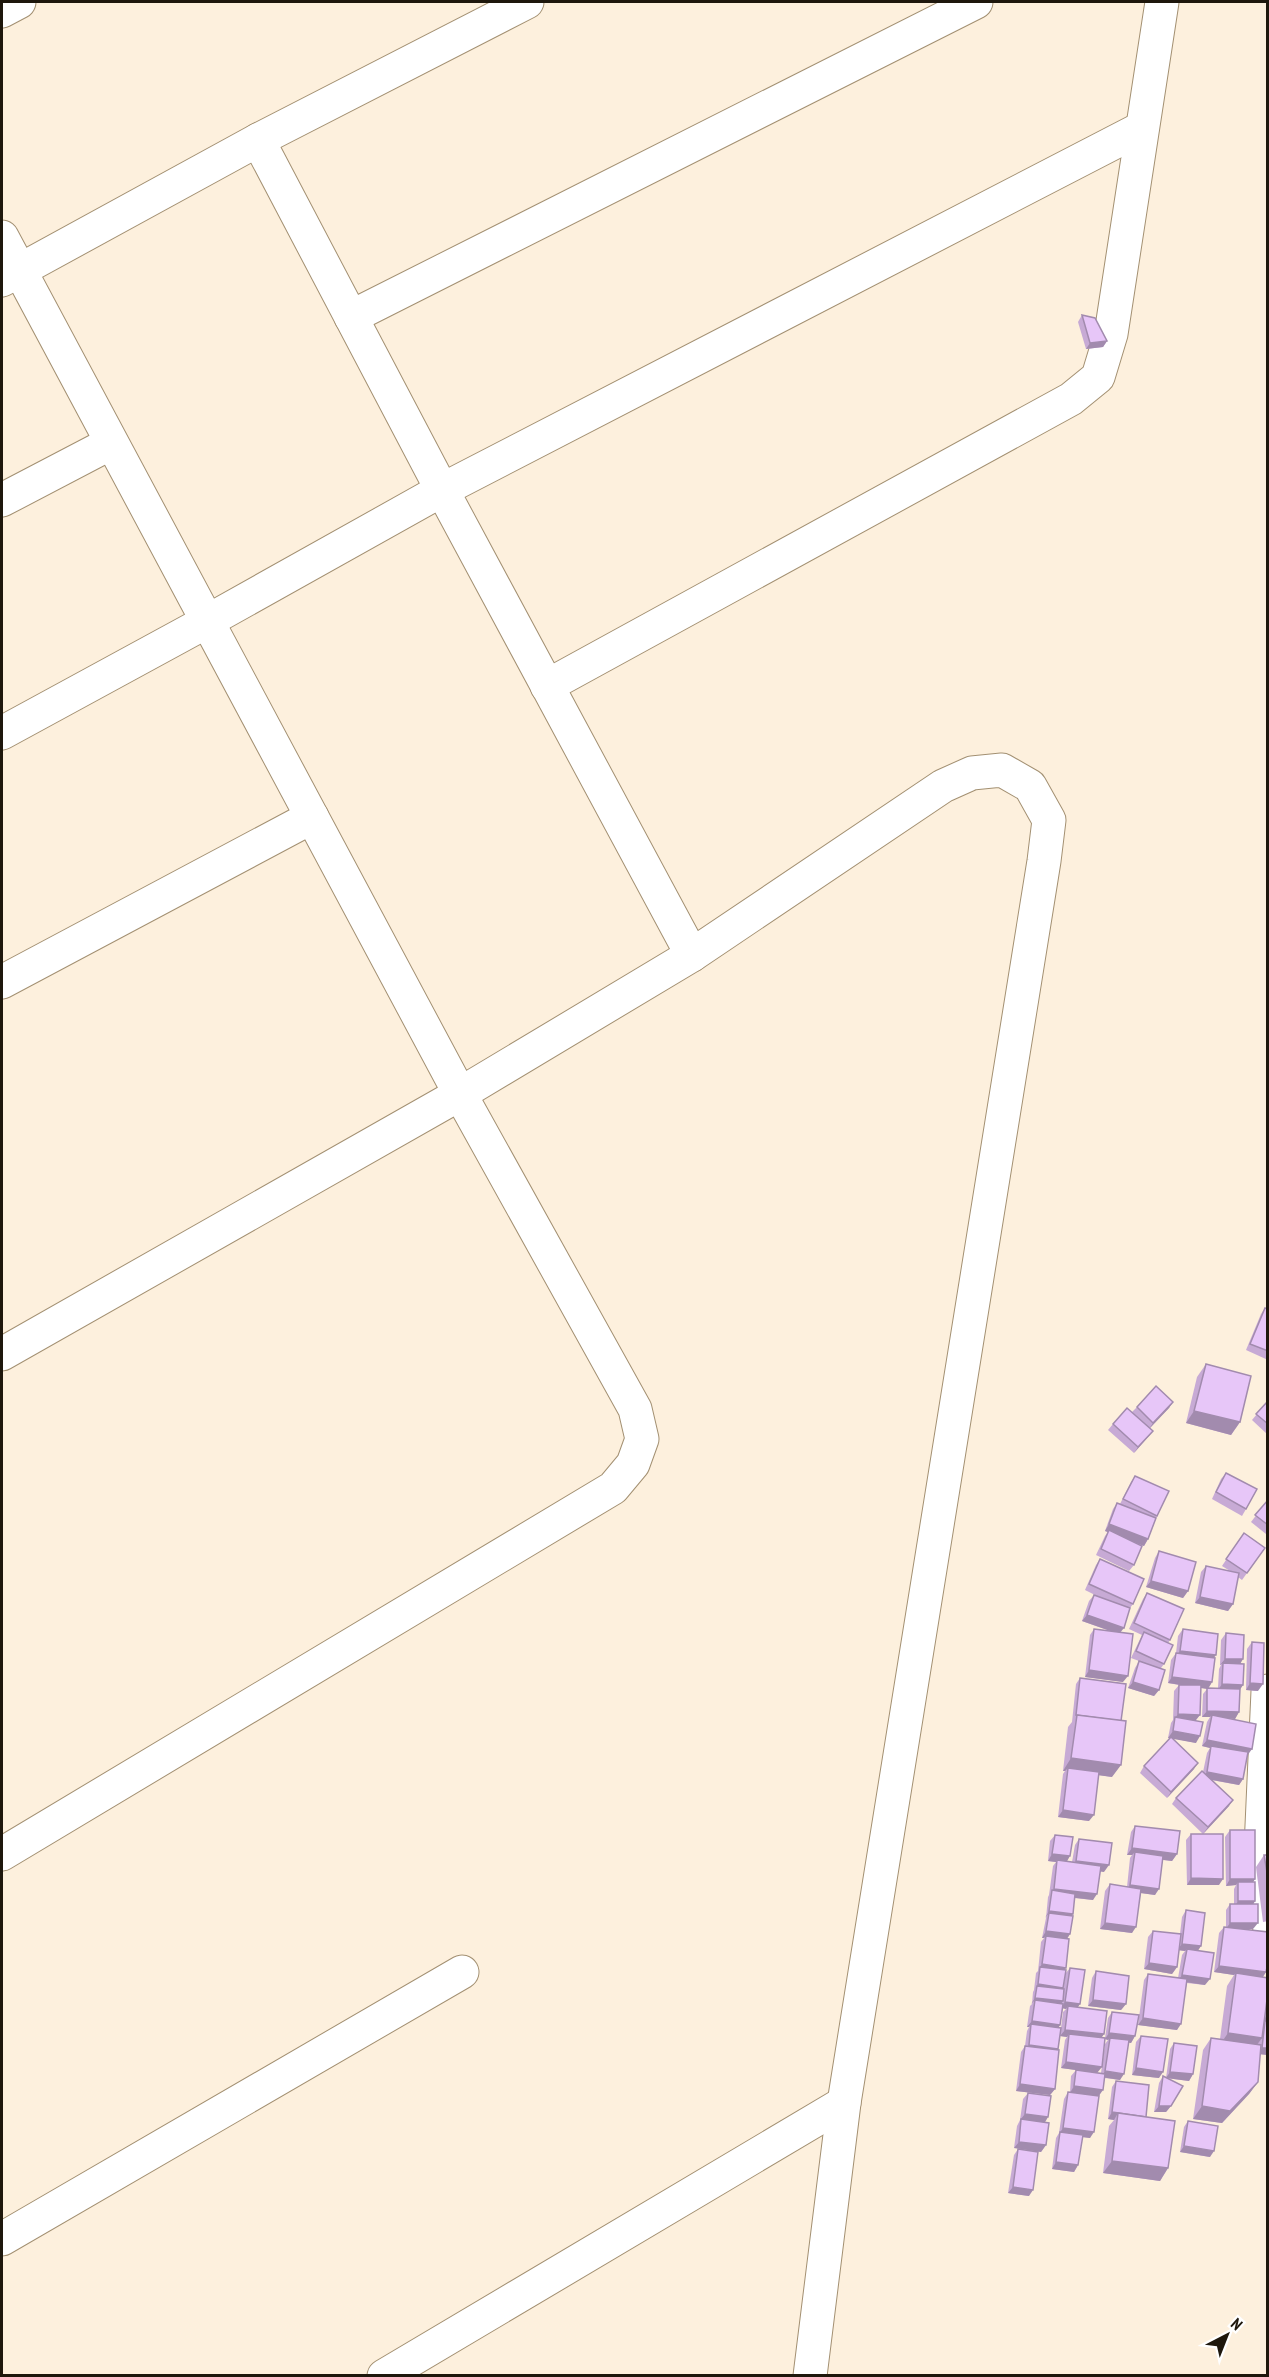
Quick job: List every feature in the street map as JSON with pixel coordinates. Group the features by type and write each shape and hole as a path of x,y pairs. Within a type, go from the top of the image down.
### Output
{"street":[{"path":"2,11 19,2"},
{"path":"11,276 258,140 527,2"},
{"path":"351,317 976,2"},
{"path":"547,686 1071,399 1098,377 1111,334 1162,2"},
{"path":"2,733 442,490 1142,128"},
{"path":"258,140 442,490 692,955"},
{"path":"2,237 11,276 111,443 460,1094 634,1409 642,1439 633,1464 613,1488 2,1854"},
{"path":"2,500 111,443"},
{"path":"2,1354 460,1094 692,955 943,786 972,773 1002,770 1029,786 1049,820 1041,885 843,2103 810,2376"},
{"path":"2,982 312,818"},
{"path":"1268,1691 1259,1893 1268,1922"},
{"path":"2,2239 462,1972"},
{"path":"384,2376 843,2103"}],"building":[{"path":"1082,315 1095,318 1107,341 1090,343"},
{"path":"1265,1308 1268,1309 1268,1351 1250,1344"},
{"path":"1206,1364 1251,1376 1240,1422 1194,1411"},
{"path":"1156,1386 1173,1402 1153,1423 1137,1407"},
{"path":"1268,1401 1268,1424 1256,1414"},
{"path":"1127,1408 1153,1431 1138,1447 1113,1424"},
{"path":"1226,1473 1257,1489 1246,1509 1216,1492"},
{"path":"1135,1476 1169,1491 1157,1516 1123,1499"},
{"path":"1268,1500 1268,1525 1255,1515"},
{"path":"1117,1503 1156,1518 1148,1539 1109,1524"},
{"path":"1109,1530 1142,1546 1134,1565 1101,1549"},
{"path":"1244,1533 1265,1548 1247,1573 1226,1559"},
{"path":"1159,1551 1196,1562 1188,1591 1151,1581"},
{"path":"1100,1559 1144,1579 1133,1604 1089,1584"},
{"path":"1206,1566 1239,1573 1233,1604 1200,1597"},
{"path":"1147,1593 1184,1609 1170,1640 1134,1623"},
{"path":"1094,1595 1130,1608 1124,1628 1087,1615"},
{"path":"1094,1629 1133,1634 1128,1676 1089,1670"},
{"path":"1183,1629 1218,1634 1216,1655 1180,1651"},
{"path":"1144,1632 1173,1645 1164,1664 1136,1651"},
{"path":"1226,1633 1244,1635 1243,1659 1225,1659"},
{"path":"1252,1642 1264,1643 1263,1684 1250,1683"},
{"path":"1176,1653 1215,1658 1212,1682 1172,1677"},
{"path":"1139,1661 1165,1670 1159,1690 1133,1682"},
{"path":"1223,1663 1244,1664 1243,1685 1222,1684"},
{"path":"1080,1678 1126,1684 1121,1721 1076,1715"},
{"path":"1179,1685 1201,1685 1200,1715 1178,1714"},
{"path":"1207,1688 1240,1689 1239,1712 1207,1711"},
{"path":"1077,1715 1126,1721 1121,1765 1071,1758"},
{"path":"1212,1715 1256,1724 1252,1749 1207,1740"},
{"path":"1175,1717 1203,1722 1200,1736 1173,1731"},
{"path":"1171,1737 1198,1763 1171,1792 1144,1766"},
{"path":"1211,1746 1248,1752 1243,1779 1207,1772"},
{"path":"1068,1768 1099,1772 1094,1815 1063,1810"},
{"path":"1202,1771 1233,1800 1208,1827 1176,1798"},
{"path":"1135,1826 1180,1831 1177,1854 1132,1848"},
{"path":"1230,1830 1255,1830 1255,1879 1230,1879"},
{"path":"1191,1834 1223,1834 1223,1879 1191,1878"},
{"path":"1055,1835 1073,1837 1070,1856 1052,1854"},
{"path":"1079,1839 1112,1843 1109,1865 1076,1861"},
{"path":"1135,1852 1163,1856 1159,1889 1130,1885"},
{"path":"1264,1855 1268,1855 1268,1878"},
{"path":"1057,1860 1101,1866 1097,1894 1054,1889"},
{"path":"1238,1882 1255,1882 1255,1901 1238,1901"},
{"path":"1110,1884 1141,1889 1136,1927 1105,1923"},
{"path":"1052,1890 1075,1894 1073,1914 1049,1911"},
{"path":"1230,1904 1258,1904 1258,1923 1230,1923"},
{"path":"1186,1910 1205,1913 1201,1946 1182,1944"},
{"path":"1049,1913 1073,1916 1070,1934 1046,1931"},
{"path":"1224,1927 1268,1932 1266,1972 1219,1966"},
{"path":"1153,1931 1181,1934 1177,1967 1149,1963"},
{"path":"1046,1936 1069,1939 1066,1968 1042,1964"},
{"path":"1187,1949 1214,1953 1210,1979 1182,1975"},
{"path":"1040,1967 1066,1970 1063,1988 1038,1984"},
{"path":"1070,1968 1085,1970 1080,2004 1065,2002"},
{"path":"1096,1971 1129,1976 1126,2004 1093,2000"},
{"path":"1236,1973 1268,1978 1262,2038 1228,2033"},
{"path":"1148,1974 1187,1979 1181,2024 1143,2018"},
{"path":"1037,1986 1064,1989 1063,2001 1035,1998"},
{"path":"1035,2000 1063,2004 1060,2025 1032,2021"},
{"path":"1068,2006 1107,2011 1104,2034 1065,2030"},
{"path":"1112,2012 1139,2015 1135,2036 1109,2033"},
{"path":"1265,2021 1268,2021 1268,2048 1262,2048"},
{"path":"1031,2024 1061,2028 1058,2049 1029,2045"},
{"path":"1069,2034 1105,2038 1102,2067 1066,2062"},
{"path":"1141,2036 1168,2039 1163,2072 1136,2068"},
{"path":"1110,2038 1129,2040 1124,2074 1105,2071"},
{"path":"1211,2038 1261,2045 1258,2082 1230,2111 1202,2106"},
{"path":"1174,2043 1197,2046 1193,2074 1170,2072"},
{"path":"1025,2046 1059,2050 1055,2089 1020,2084"},
{"path":"1076,2070 1105,2074 1103,2090 1074,2086"},
{"path":"1163,2076 1183,2086 1171,2106 1159,2106"},
{"path":"1116,2081 1149,2085 1146,2117 1112,2112"},
{"path":"1068,2092 1099,2096 1094,2132 1063,2128"},
{"path":"1028,2093 1051,2096 1048,2117 1025,2114"},
{"path":"1118,2113 1175,2121 1168,2168 1112,2161"},
{"path":"1021,2119 1049,2123 1046,2145 1019,2142"},
{"path":"1188,2121 1218,2126 1214,2151 1184,2146"},
{"path":"1060,2132 1083,2135 1078,2165 1056,2162"},
{"path":"1018,2149 1038,2152 1033,2190 1013,2187"}]}
